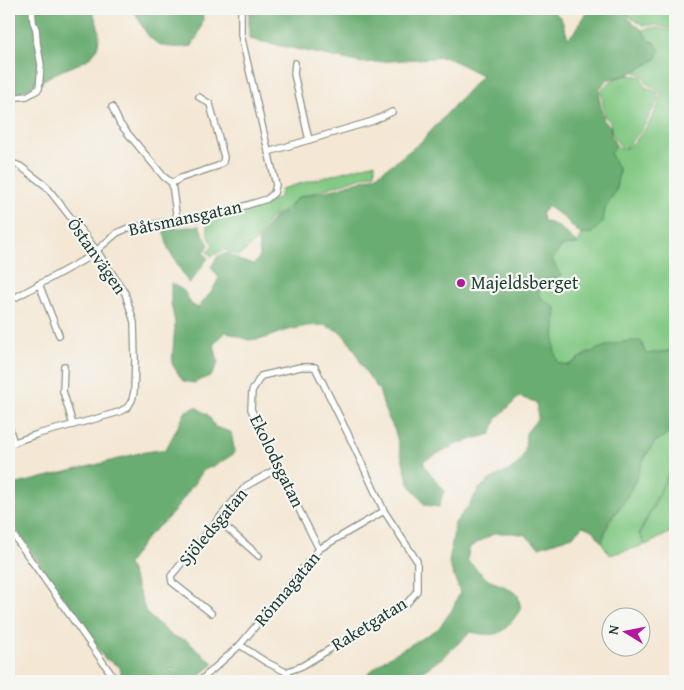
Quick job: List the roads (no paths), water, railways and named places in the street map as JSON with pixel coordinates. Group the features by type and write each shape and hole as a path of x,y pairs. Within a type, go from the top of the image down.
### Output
{"street":[{"path":"9,98 28,96 39,89 40,64 32,9"},
{"name":"Båtsmansgatan","path":"9,301 89,257 117,233 128,228 215,215 267,199 274,193 276,185 241,35 241,9"},
{"path":"295,63 294,74 309,140"},
{"path":"172,183 181,178 218,166 223,162 224,157 210,104 200,97"},
{"path":"112,107 120,124 164,177 172,183 177,221"},
{"path":"268,152 373,121 392,112"},
{"name":"Östanvägen","path":"9,162 20,166 46,186 97,251 125,292 134,322 134,392 128,406 119,412 11,443 9,428"},
{"path":"39,284 60,335"},
{"path":"64,366 63,391 73,425"},
{"name":"Ekolodsgatan","path":"319,549 251,409 252,391 262,376 300,367 315,367 352,440 384,511"},
{"name":"Sjöledsgatan","path":"211,613 172,582 171,576 246,486 278,468"},
{"name":"Rönnagatan","path":"200,681 240,645 319,549 384,511"},
{"name":"Raketgatan","path":"240,645 286,672 302,666 408,602 418,591 417,561 384,511"},
{"path":"218,520 259,556"},
{"path":"9,529 112,675"}],"place":[{"name":"Majeldsberget","path":"461,283"}]}
